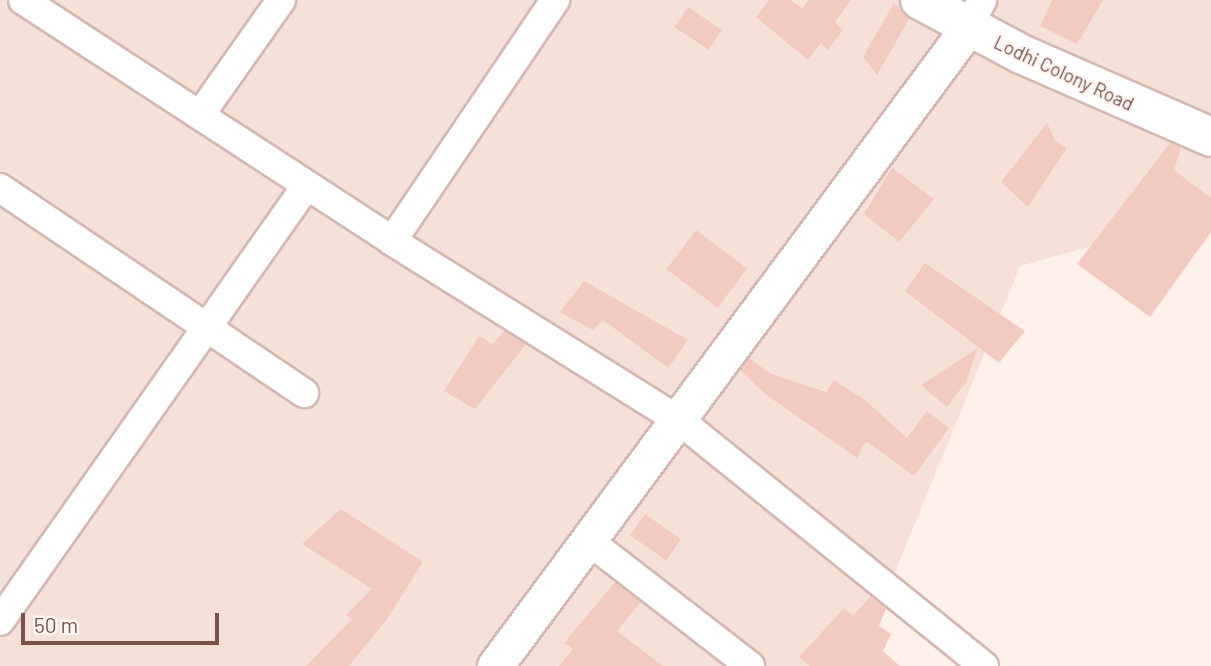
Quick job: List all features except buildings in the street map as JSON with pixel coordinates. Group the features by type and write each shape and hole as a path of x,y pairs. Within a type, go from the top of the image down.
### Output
{"main road":[{"name":"Lodhi Colony Road","path":"920,0 975,14 1211,137"}],"street":[{"path":"23,0 392,241 679,420 984,666"},
{"path":"200,115 281,0"},
{"path":"392,241 555,0"},
{"path":"495,666 679,420 975,14"},
{"path":"0,621 307,186"},
{"path":"0,188 304,393"},
{"path":"589,541 750,666"}],"shaded area":[{"path":"0,0 1211,0 1211,213 1020,266 857,666 0,666"}]}
